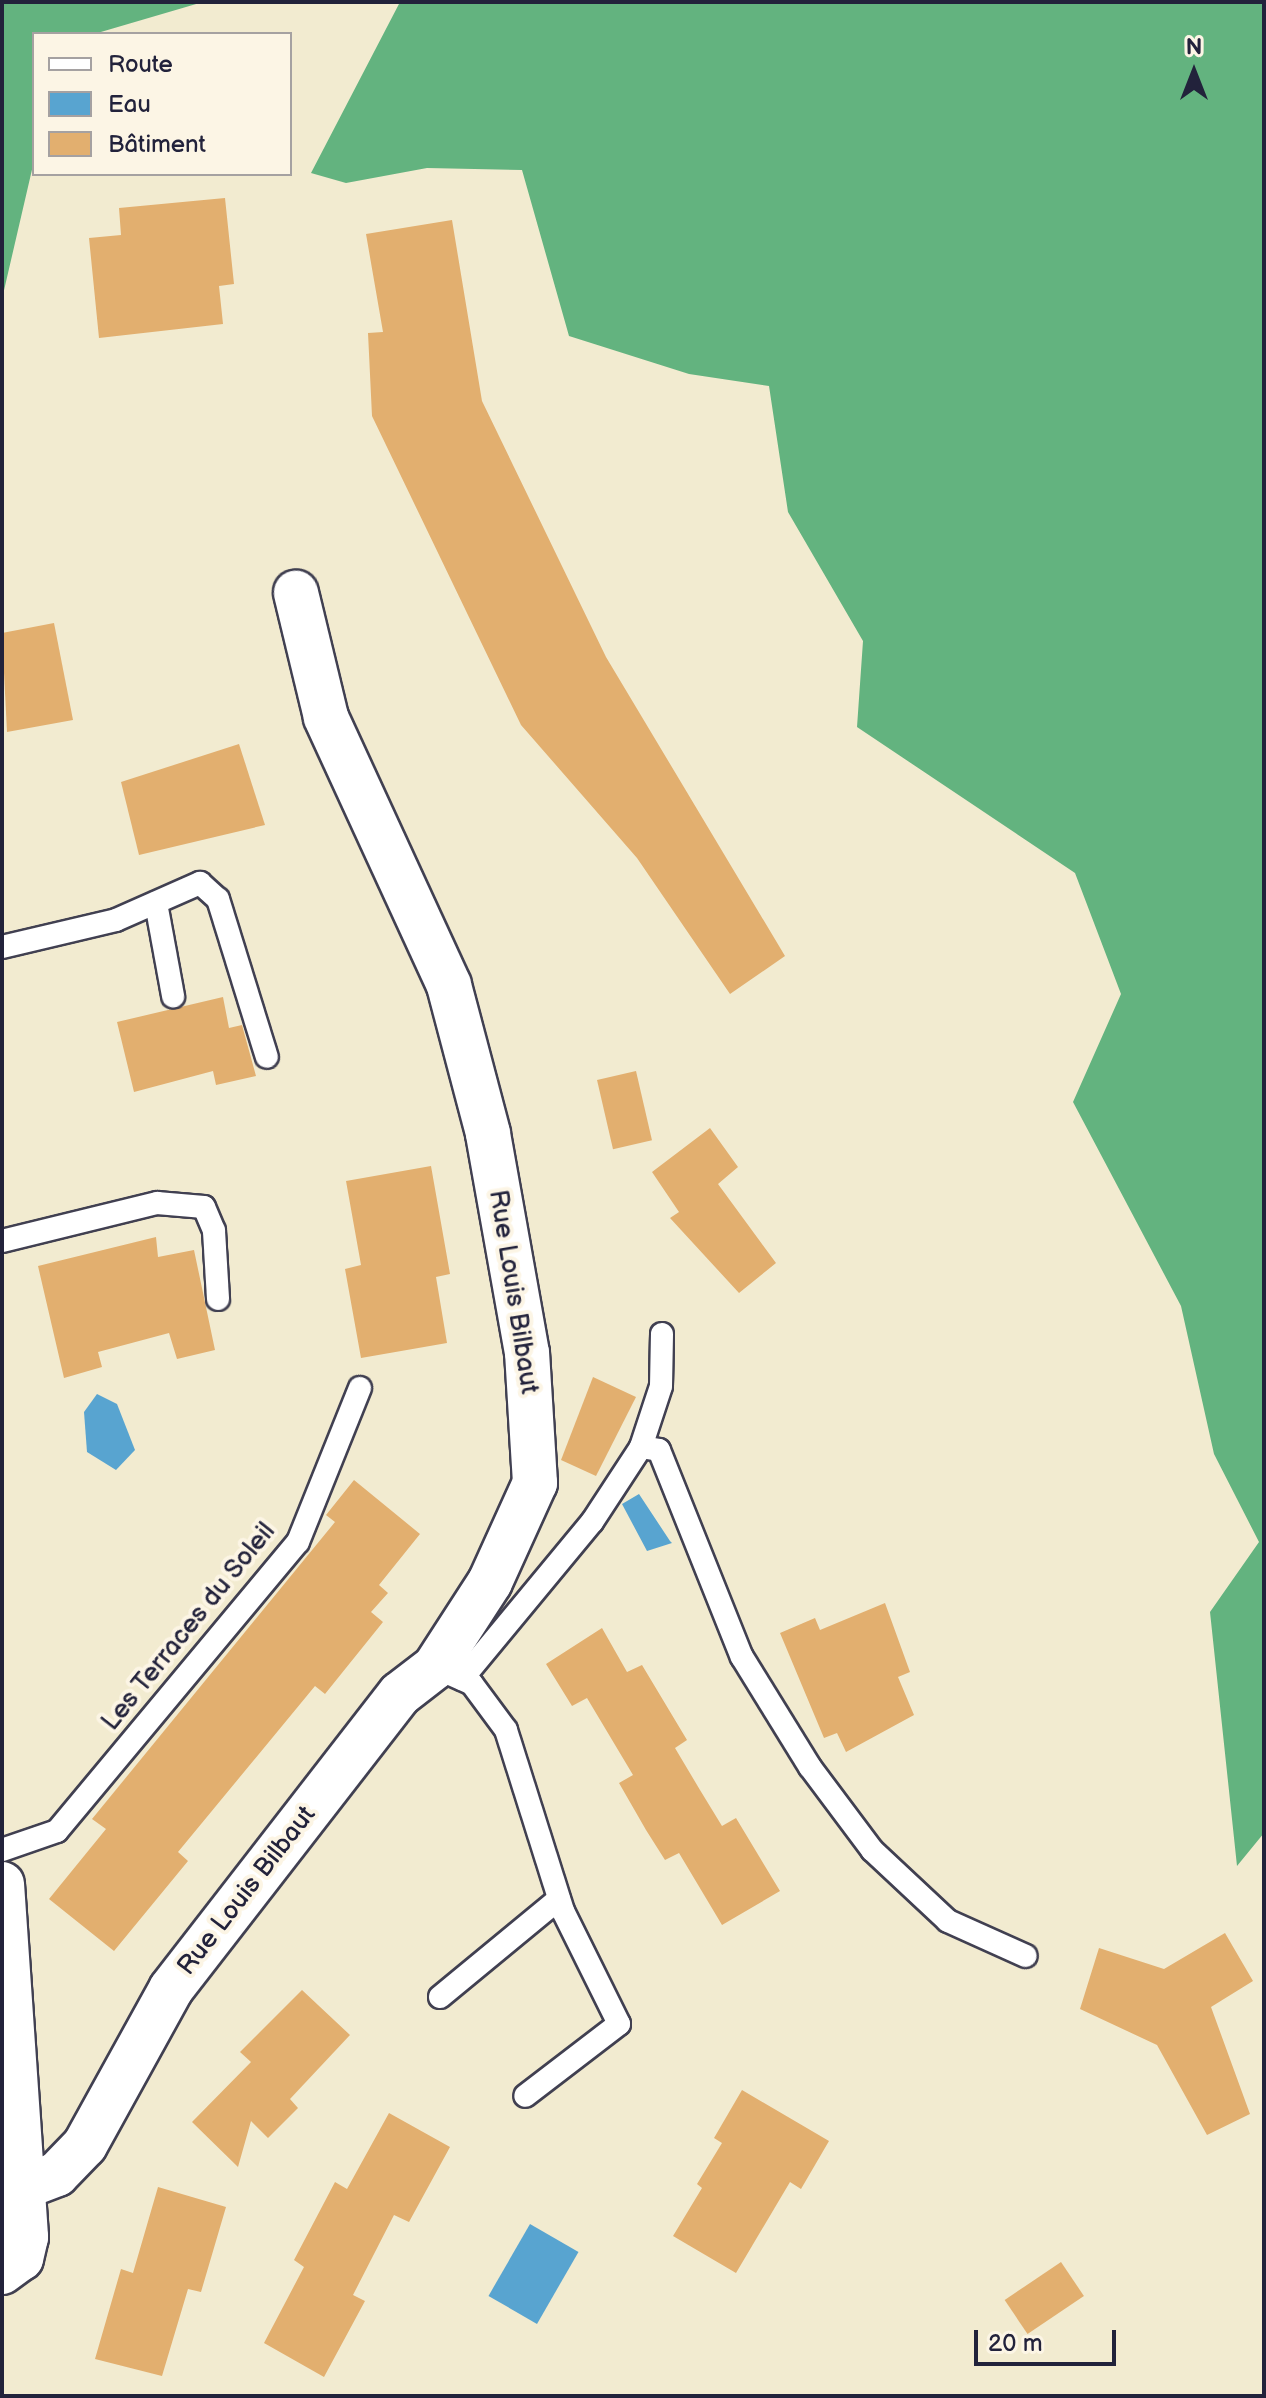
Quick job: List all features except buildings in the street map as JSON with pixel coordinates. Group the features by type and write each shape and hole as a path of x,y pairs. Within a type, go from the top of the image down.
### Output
{"street":[{"name":"Rue Louis Bilbaut","path":"26,2186 57,2174 85,2145 171,1989 400,1694 448,1673 535,1483 527,1353 488,1133 449,985 326,717 296,593"},
{"path":"2,1884 26,2186 26,2237 21,2258 2,2272"}],"lane":[{"path":"2,947 156,903 200,883 218,899 267,1057"},
{"path":"156,903 173,996"},
{"path":"2,1241 157,1203 204,1207 214,1231 218,1299"},
{"path":"525,2096 619,2024 559,1899 506,1730 448,1673 592,1522 641,1447 661,1386 662,1334"},
{"name":"Les Terraces du Soleil","path":"2,1850 57,1831 298,1542 360,1388"},
{"path":"641,1447 659,1450 674,1477 742,1657 872,1850 948,1921 1026,1956"},
{"path":"440,1997 559,1899"}],"green space":[{"path":"2,2 203,2 101,32 32,32 32,170 2,299"},
{"path":"400,2 1264,2 1264,1833 1237,1866 1210,1612 1259,1542 1214,1454 1181,1306 1073,1102 1121,994 1075,873 857,727 863,641 788,512 769,386 689,374 569,336 522,170 427,168 346,183 311,173"}],"water":[{"path":"97,1394 117,1404 135,1450 116,1470 87,1452 84,1412"},
{"path":"639,1494 672,1543 647,1551 622,1504"},
{"path":"530,2224 578,2252 537,2324 488,2296"}]}
